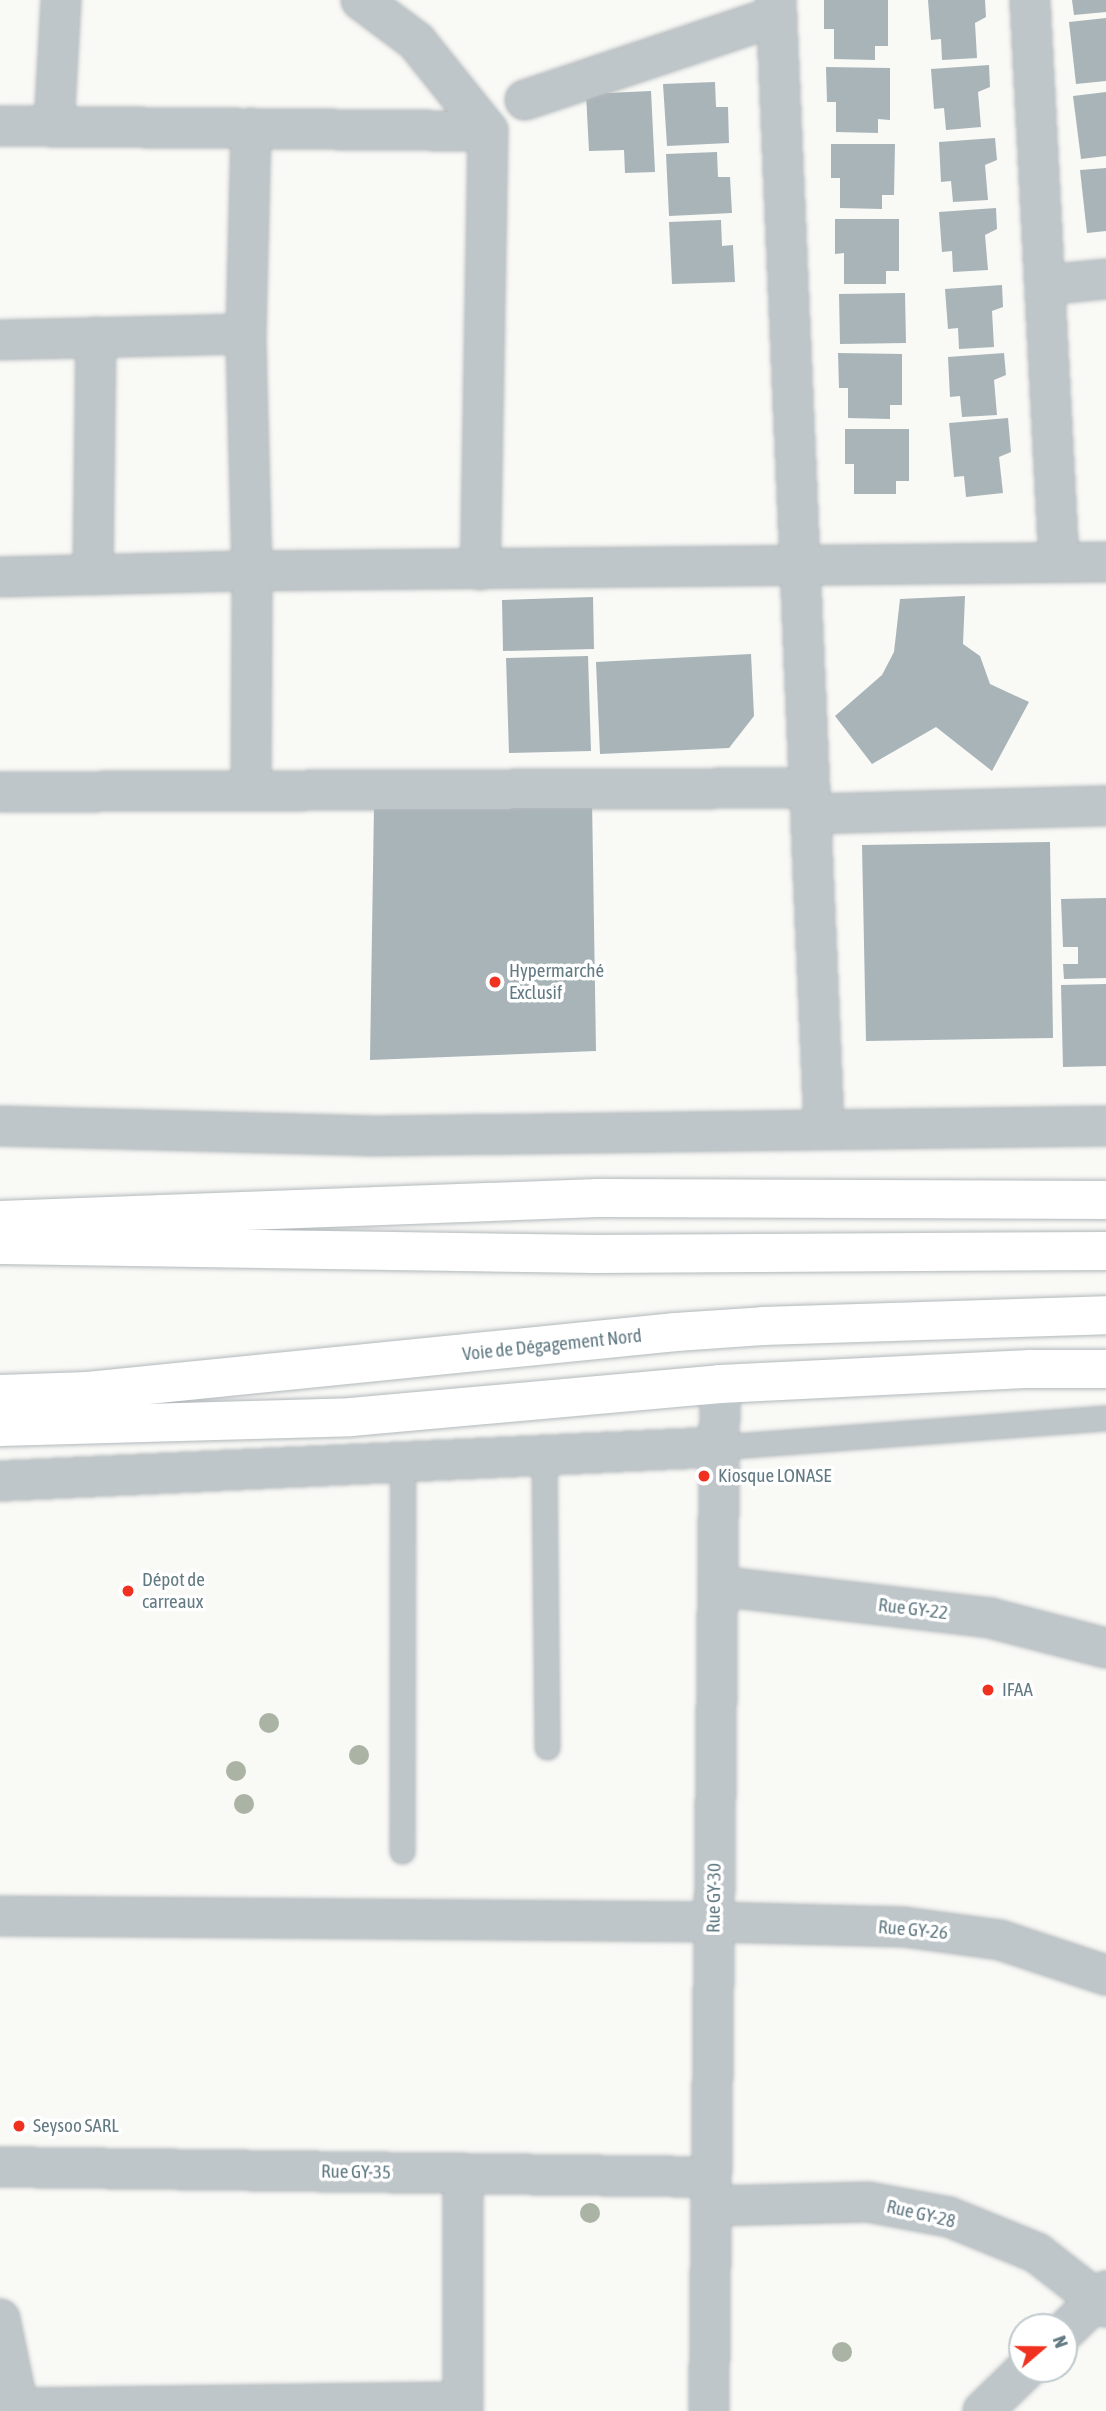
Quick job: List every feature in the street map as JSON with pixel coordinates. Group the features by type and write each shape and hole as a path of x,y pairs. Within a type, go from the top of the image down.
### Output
{"highway":[{"path":"0,1220 598,1198 1106,1200"},
{"path":"0,1245 582,1254 1106,1251"},
{"name":"Voie de Dégagement Nord","path":"0,1394 88,1391 763,1326 1106,1315"},
{"path":"0,1427 351,1417 720,1384 1030,1369 1106,1369"}],"street":[{"path":"54,126 61,0"},
{"path":"361,0 416,41 488,131 480,570"},
{"path":"1030,0 1059,562"},
{"path":"525,100 776,8 824,1128"},
{"path":"0,126 488,131"},
{"path":"251,128 246,334 252,571 251,791"},
{"path":"1045,285 1106,279"},
{"path":"0,340 246,334"},
{"path":"93,575 96,337"},
{"path":"0,578 252,571 1106,562"},
{"path":"0,792 251,791 1106,806"},
{"path":"0,1126 371,1136 1106,1126"},
{"name":"Rue GY-30","path":"709,2411 720,1384"},
{"path":"0,1481 719,1447"},
{"name":"Rue GY-22","path":"718,1586 990,1618 1106,1648"},
{"name":"Rue GY-26","path":"0,1916 714,1922 904,1927 1000,1940 1106,1975"},
{"name":"Rue GY-35","path":"0,2168 463,2174 711,2191"},
{"path":"0,2319 19,2409 463,2406 463,2174"},
{"name":"Rue GY-28","path":"711,2191 868,2203 949,2217 1037,2253 1103,2299"},
{"path":"1078,2320 1103,2299"},
{"path":"983,2411 1012,2383"}],"lane":[{"path":"719,1447 1106,1418"},
{"path":"544,1455 547,1747"},
{"path":"402,1851 403,1461"}],"building":[{"path":"824,0 888,0 888,46 875,46 875,60 834,59 834,29 824,29"},
{"path":"928,0 985,0 986,17 975,23 977,58 942,60 941,39 931,40"},
{"path":"1072,0 1106,0 1106,12 1074,15"},
{"path":"1106,18 1106,81 1076,84 1069,22"},
{"path":"989,65 990,87 978,92 981,127 946,130 944,108 934,109 931,69"},
{"path":"826,67 890,68 890,120 878,119 878,133 836,132 836,102 827,102"},
{"path":"715,82 716,107 728,107 729,143 667,146 663,84"},
{"path":"651,91 655,172 625,173 624,150 589,151 586,94"},
{"path":"1106,92 1106,156 1081,159 1073,96"},
{"path":"995,138 997,160 985,165 988,200 953,202 951,181 941,182 939,142"},
{"path":"831,144 895,144 894,195 882,195 882,209 840,208 840,178 831,178"},
{"path":"717,152 718,177 730,177 732,213 669,216 666,154"},
{"path":"1106,168 1106,231 1087,233 1080,170"},
{"path":"996,208 997,229 985,235 988,270 953,272 952,251 942,252 939,212"},
{"path":"835,219 899,219 899,271 886,271 886,284 844,284 844,253 835,254"},
{"path":"721,220 722,246 733,245 735,282 672,284 669,222"},
{"path":"1002,285 1003,307 992,311 994,347 959,349 958,328 948,329 945,289"},
{"path":"905,293 906,343 840,344 839,294"},
{"path":"838,353 902,354 902,405 890,405 890,419 848,418 848,388 839,388"},
{"path":"1004,353 1006,375 994,380 997,415 962,417 960,396 950,397 948,357"},
{"path":"1008,418 1011,452 999,457 1003,493 966,497 964,476 954,477 949,423"},
{"path":"845,429 909,429 909,481 896,481 896,494 854,494 854,464 845,464"},
{"path":"965,596 963,644 980,656 990,684 1029,702 992,771 936,727 872,764 835,716 882,675 894,652 900,599"},
{"path":"593,597 594,649 503,651 502,600"},
{"path":"751,654 754,716 729,748 600,754 596,662"},
{"path":"588,656 591,751 509,753 506,658"},
{"path":"592,800 596,1051 370,1060 374,806"},
{"path":"1050,842 1053,1038 866,1041 862,845"},
{"path":"1106,898 1106,978 1064,979 1063,964 1078,964 1078,947 1063,947 1061,899"},
{"path":"1106,984 1106,1066 1063,1067 1061,985"}],"place":[{"name":"Hypermarché Exclusif","path":"495,982"},
{"name":"Kiosque LONASE","path":"704,1476"},
{"name":"Dépot de carreaux","path":"128,1591"},
{"name":"IFAA","path":"988,1690"},
{"name":"Seysoo SARL","path":"19,2126"}]}
